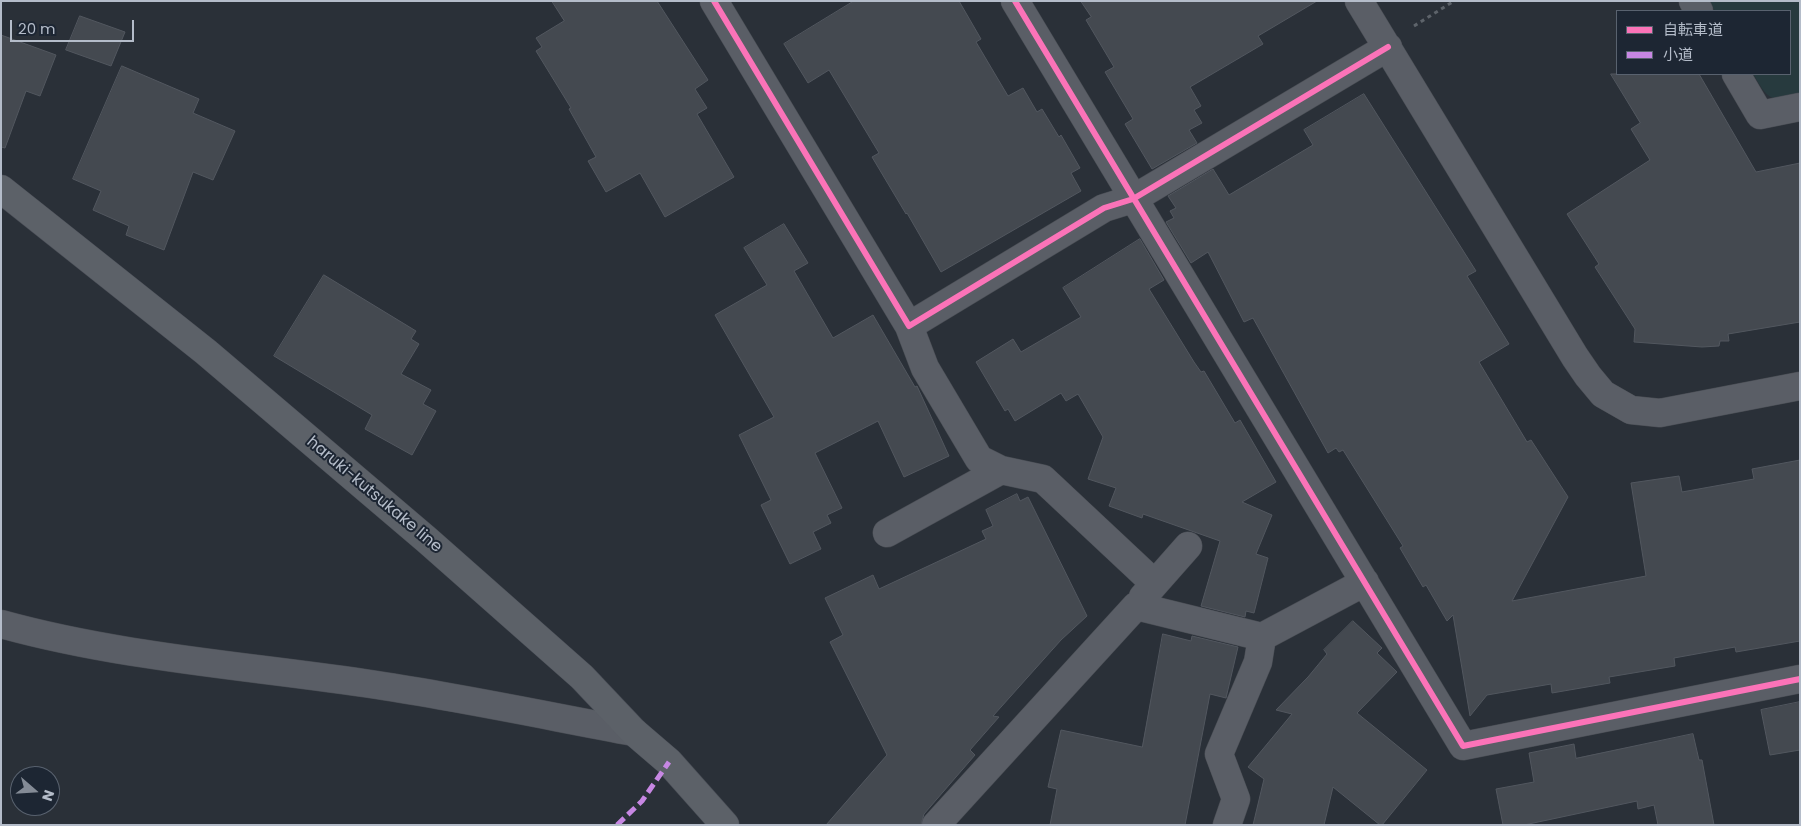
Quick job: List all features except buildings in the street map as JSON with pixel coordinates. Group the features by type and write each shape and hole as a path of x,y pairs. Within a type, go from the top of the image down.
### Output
{"main road":[{"name":"haruki-kutsukake line","path":"1,189 206,352 428,540 582,678 634,732 669,762 725,825"}],"street":[{"path":"714,1 910,326 925,368 979,459 1002,470 1043,479 1154,583"},
{"path":"1015,1 1463,746 1800,679"},
{"path":"1359,1 1575,357 1603,394 1631,410 1660,413 1800,386"},
{"path":"910,326 1104,208 1133,199 1388,47"},
{"path":"1737,75 1760,115 1800,107"},
{"path":"887,533 1002,470"},
{"path":"936,825 1136,606 1188,546"},
{"path":"1136,606 1262,637 1366,582"},
{"path":"1,624 42,636 149,655 378,685 634,732"},
{"path":"1227,825 1236,799 1219,754 1258,662 1262,637"}],"path":[{"path":"1410,28 1454,1"}],"green space":[{"path":"1708,1 1800,1 1800,96 1782,99 1771,97 1754,75 1791,75 1791,10 1714,10"}],"marked path":[{"path":"617,825 642,801 669,762"}],"cycle path":[{"path":"714,1 909,326 1104,208 1133,199 1388,47"},
{"path":"1015,1 1463,746 1800,679"}]}
